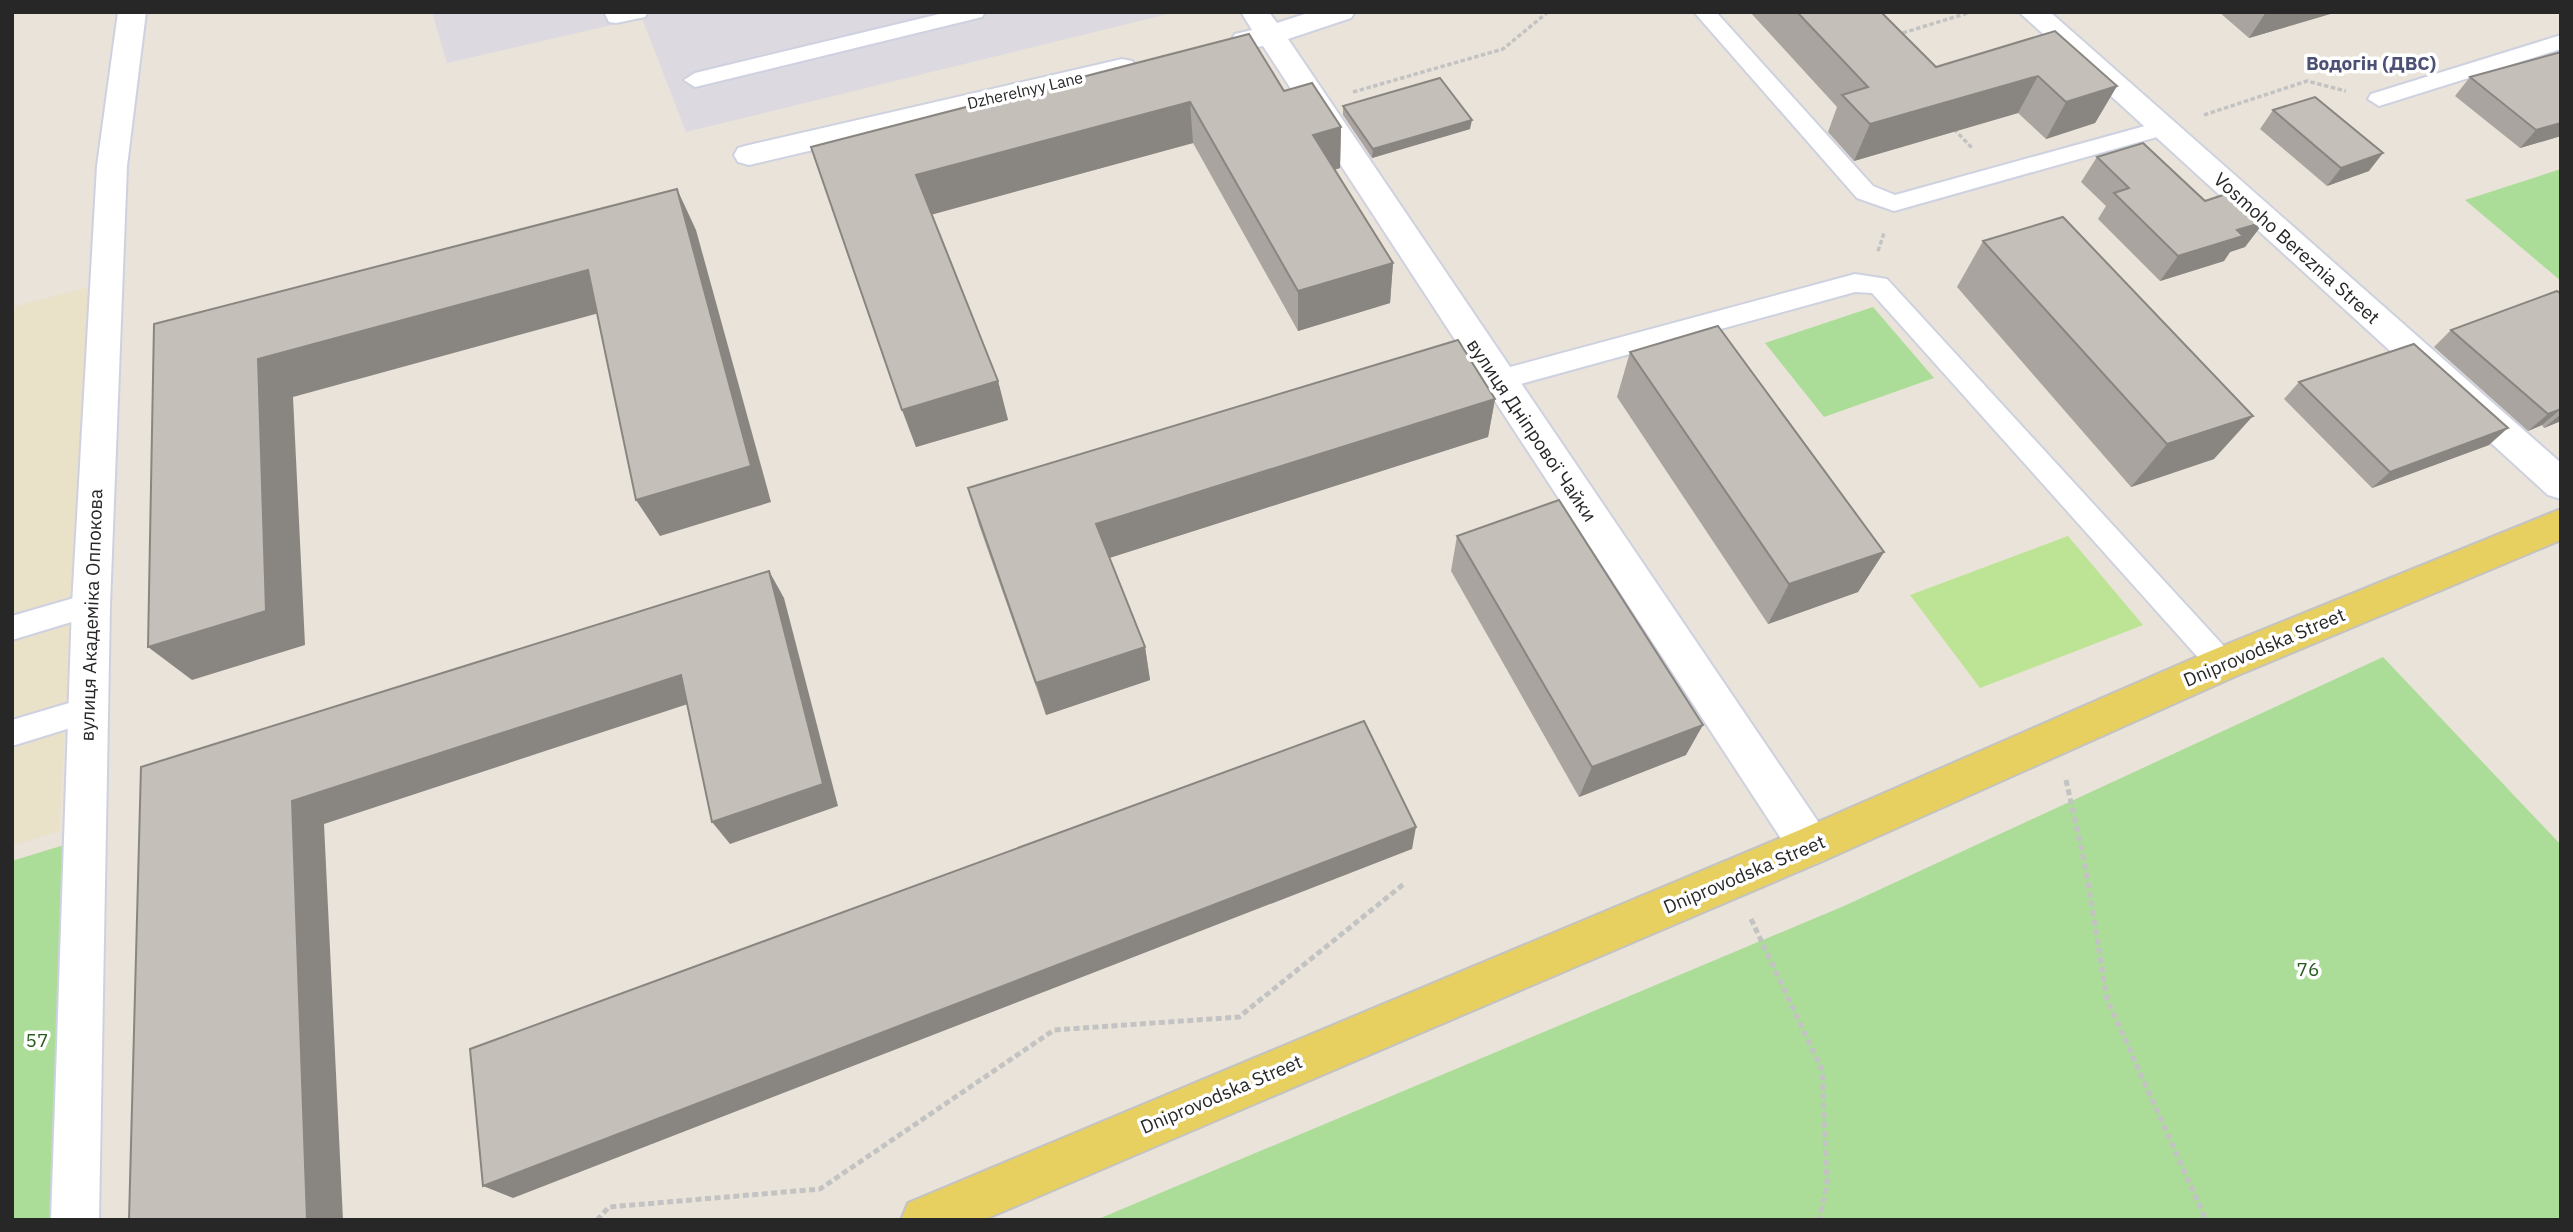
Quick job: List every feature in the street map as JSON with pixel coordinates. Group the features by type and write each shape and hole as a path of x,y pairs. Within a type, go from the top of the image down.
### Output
{"main road":[{"name":"Dniprovodska Street","path":"925,1220 1810,846 2222,664 2561,524"}],"street":[{"name":"вулиця Академіка Оппокова","path":"75,1220 86,711 91,605 112,166 132,12"},
{"path":"1218,45 1263,24 1341,12"},
{"name":"Vosmoho Bereznia Street","path":"2042,14 2163,128 2561,485"},
{"name":"вулиця Дніпрової Чайки","path":"1263,24 1810,846"},
{"name":"Dzherelnyy Lane","path":"749,155 1151,61"}],"lane":[{"path":"614,12 616,17 638,12"},
{"path":"695,80 975,12"},
{"path":"1704,12 1865,192 1894,203 2163,128"},
{"path":"2379,99 2561,42"},
{"path":"1499,380 1867,282 1886,291 2222,664"},
{"path":"12,628 91,605"},
{"path":"12,733 86,711"}],"path":[{"path":"1315,103 1503,50 1548,12"},
{"path":"1886,38 1970,12"},
{"path":"2163,128 2307,81 2379,99"},
{"path":"1949,124 1997,174"},
{"path":"1867,282 1894,203"},
{"path":"2057,737 2085,864 2107,999 2206,1220"},
{"path":"1733,878 1822,1070 1827,1184 1819,1220"},
{"path":"597,1220 609,1207 820,1189 1054,1030 1239,1017 1405,883"}],"shaded area":[{"path":"432,12 1176,12 686,132 642,18 447,63"},
{"path":"90,287 59,831 12,846 12,307"}],"green space":[{"path":"2561,169 2561,281 2465,200"},
{"path":"1873,307 1934,378 1824,417 1765,343"},
{"path":"2068,536 2143,625 1980,688 1910,595"},
{"name":"76","path":"2383,657 2561,845 2561,1220 1096,1220 1844,906"},
{"name":"57","path":"64,845 59,1220 12,1220 12,861"}],"building":[{"path":"1797,12 1881,12 1936,67 2055,31 2117,86 2066,102 2038,76 1870,124 1842,95 1868,87"},
{"path":"1249,34 1284,91 1312,83 1341,127 1313,135 1393,263 1298,291 1190,102 916,175 998,381 902,410 811,147"},
{"path":"2561,52 2561,123 2536,130 2470,77"},
{"path":"1440,78 1472,120 1373,149 1343,106"},
{"path":"2315,97 2383,153 2341,168 2273,110"},
{"path":"2143,143 2205,201 2232,192 2264,222 2237,230 2243,236 2178,256 2114,193 2129,188 2097,157"},
{"path":"677,189 751,466 636,500 588,270 258,359 266,611 148,647 154,324"},
{"path":"2063,217 2253,416 2167,444 1983,241"},
{"path":"2557,291 2561,294 2561,409 2548,414 2451,330"},
{"path":"1718,326 1884,552 1789,584 1630,352"},
{"path":"1458,340 1495,399 1096,524 1145,647 1036,683 968,488"},
{"path":"2414,344 2508,428 2390,472 2299,382"},
{"path":"1559,500 1703,725 1592,767 1457,536"},
{"path":"769,571 823,784 712,822 681,675 292,801 307,1220 129,1220 141,767"},
{"path":"1364,721 1416,827 483,1186 470,1049"}],"district":[{"name":"Водогін (ДВС)","path":"2371,63"}]}
